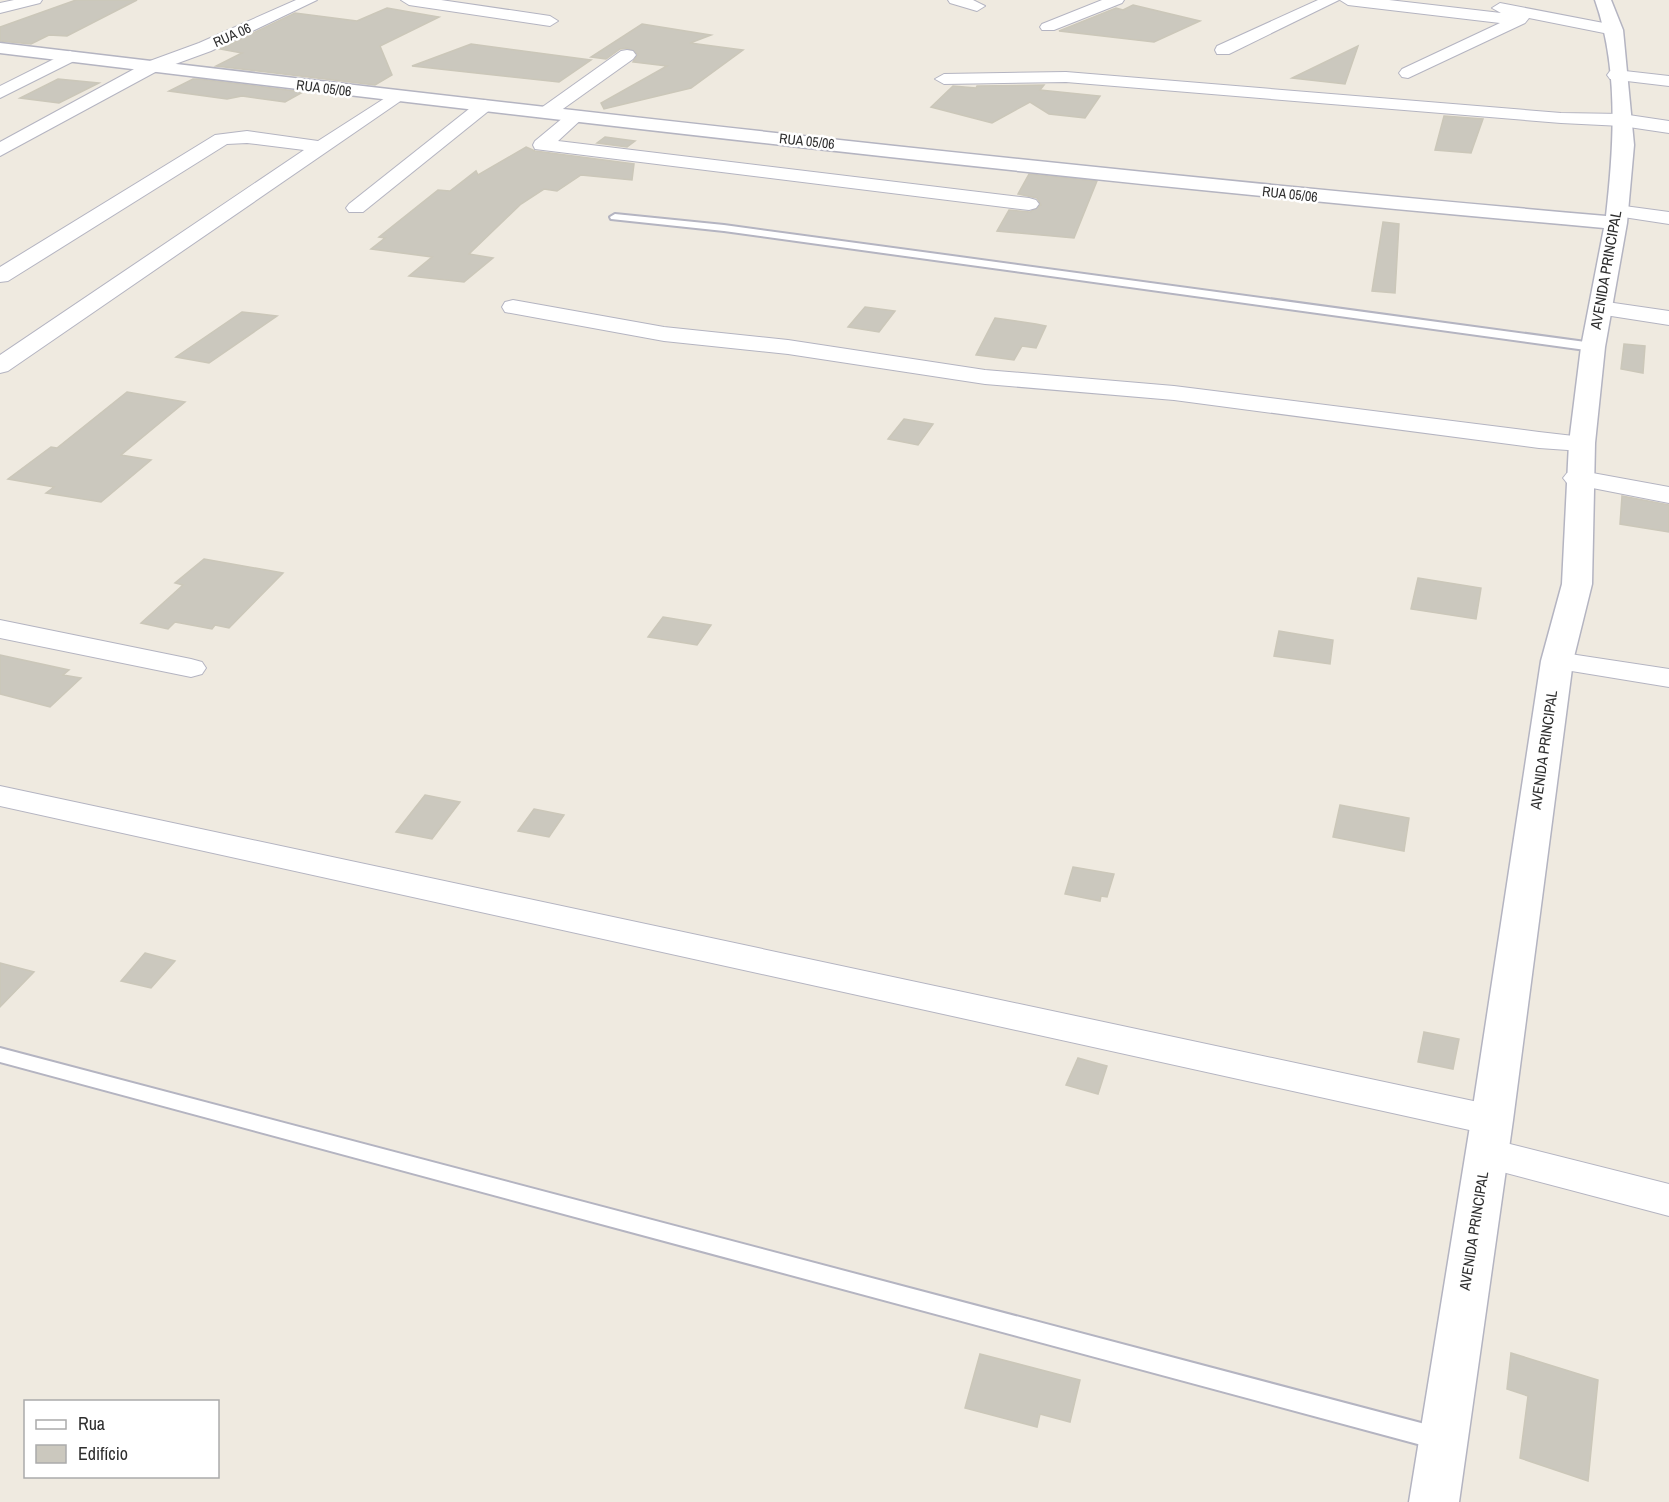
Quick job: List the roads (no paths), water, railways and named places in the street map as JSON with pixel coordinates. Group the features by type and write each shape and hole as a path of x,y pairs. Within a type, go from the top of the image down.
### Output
{"street":[{"path":"0,8 34,0"},
{"path":"282,0 304,2"},
{"path":"409,0 550,21"},
{"path":"956,0 977,6"},
{"path":"1048,27 1116,0"},
{"path":"1223,50 1331,0"},
{"path":"1348,0 1524,17 1614,30"},
{"path":"1462,0 1524,17"},
{"name":"AVENIDA PRINCIPAL","path":"1434,1502 1557,661 1576,584 1578,479 1593,347 1616,217 1624,145 1616,75 1614,30 1603,0"},
{"name":"RUA 06","path":"0,150 153,66 205,47 304,2"},
{"path":"1408,73 1524,17"},
{"name":"RUA 05/06","path":"0,48 396,96 1330,198 1616,217"},
{"path":"547,112 627,55"},
{"path":"0,93 70,56"},
{"path":"1616,75 1669,81"},
{"path":"944,79 998,76 1066,77 1560,118 1622,120 1669,127"},
{"path":"0,366 396,96"},
{"path":"356,208 485,105"},
{"path":"576,116 542,145 1029,204"},
{"path":"0,276 222,139 247,137 322,147"},
{"path":"1616,217 1669,218"},
{"path":"513,307 664,334 788,347 986,377 1174,393 1539,440 1582,443"},
{"path":"1600,308 1669,318"},
{"path":"1578,479 1669,495"},
{"path":"0,629 191,668"},
{"path":"1557,661 1669,678"},
{"path":"0,796 1489,1137 1669,1200"}],"lane":[{"path":"615,217 724,228 1593,347"},
{"path":"0,1055 1443,1440"}]}
